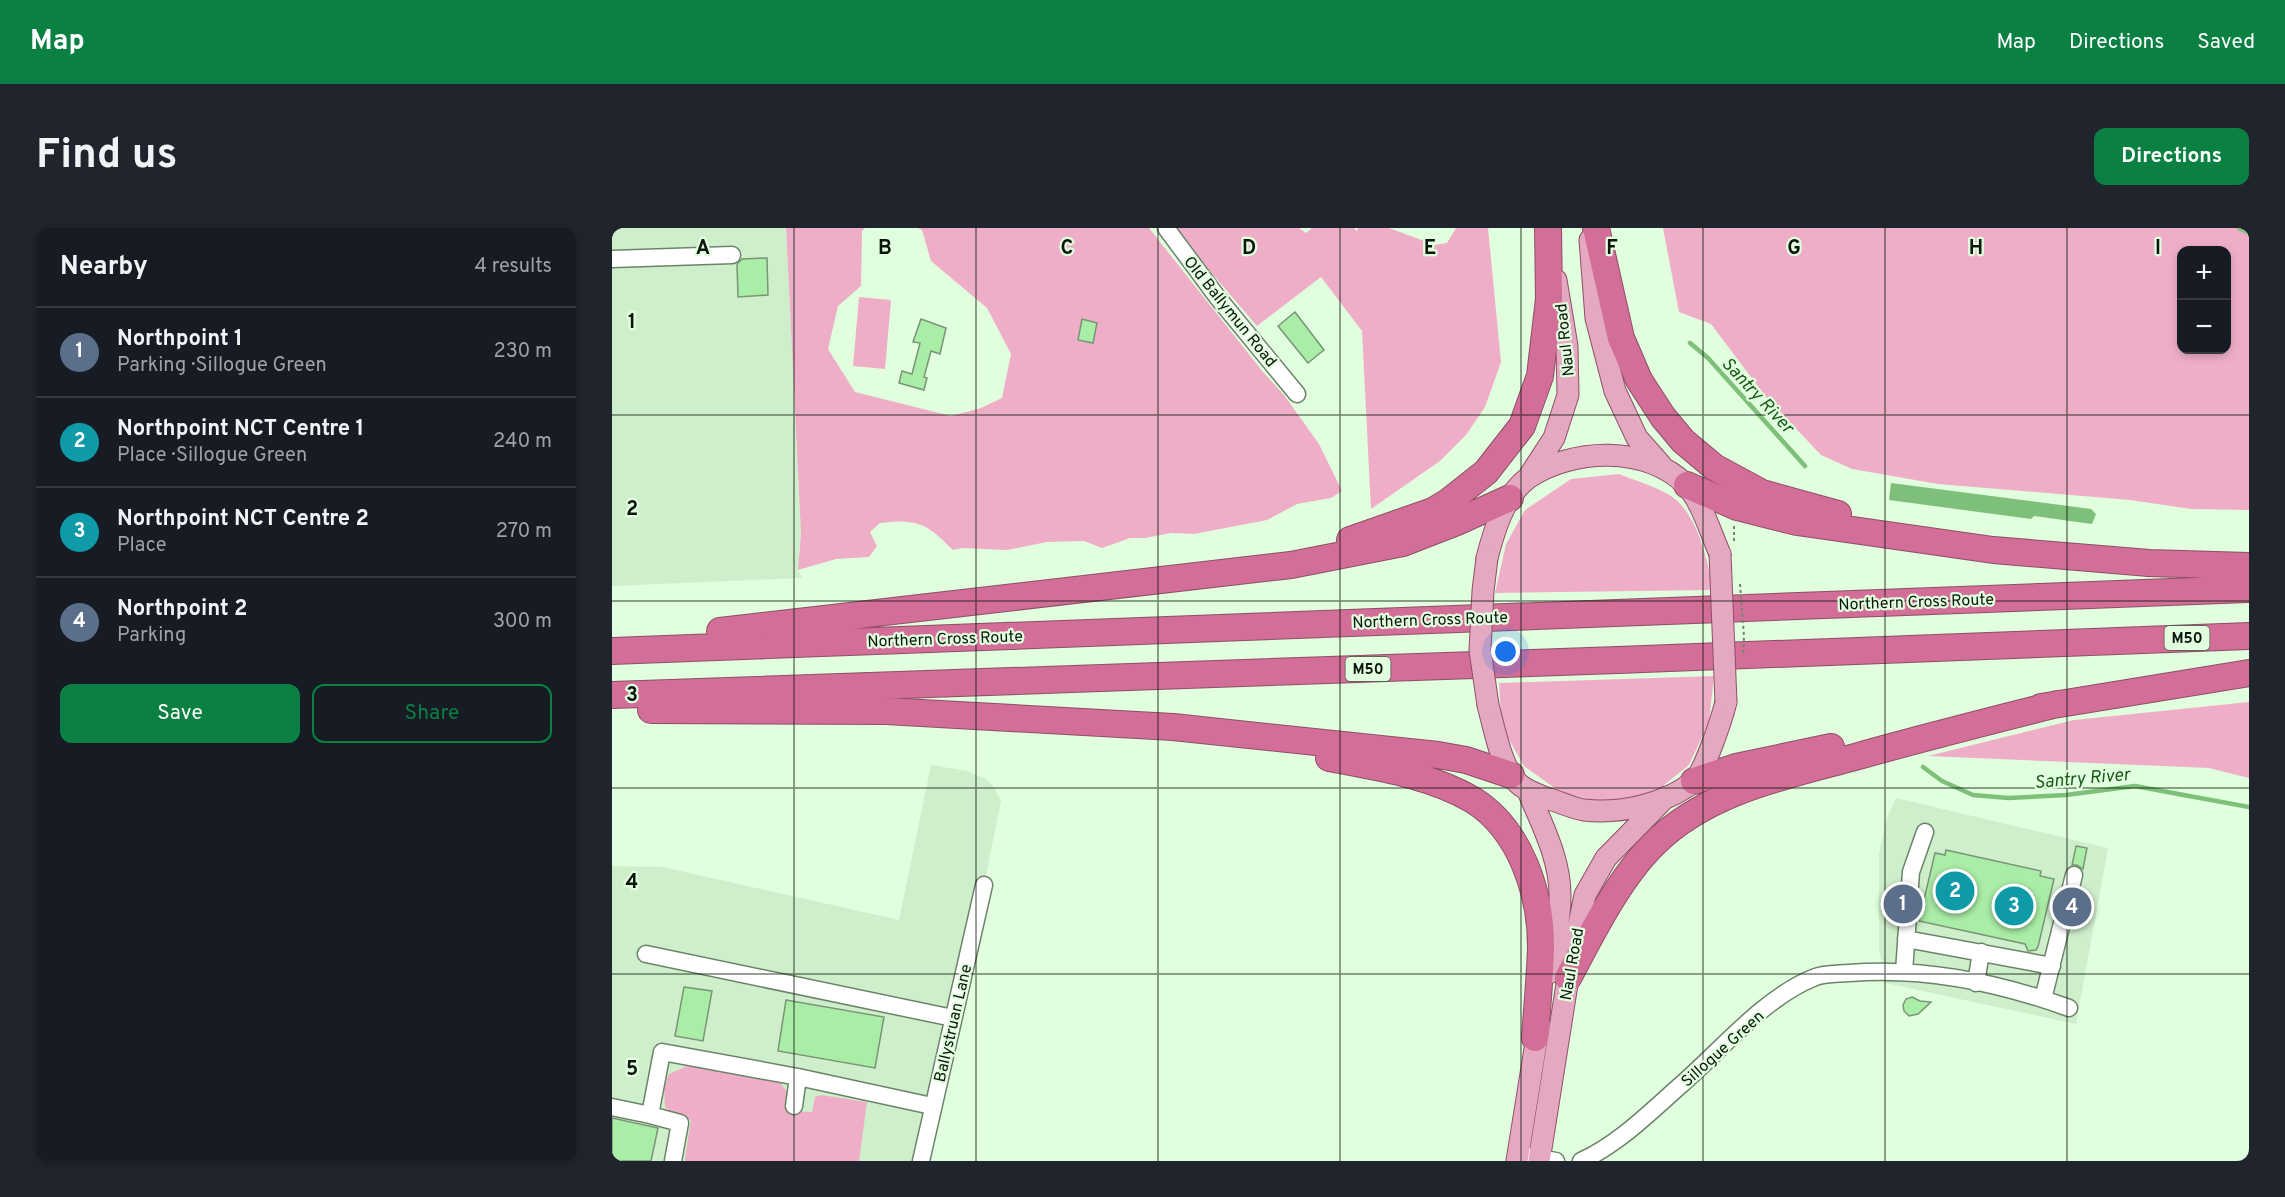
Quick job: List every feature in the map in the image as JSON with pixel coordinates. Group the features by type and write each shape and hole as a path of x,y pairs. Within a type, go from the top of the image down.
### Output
{"highway":[{"path":"1195,577 1331,547 1414,518 1449,502 1486,472 1522,426 1540,376 1549,299 1549,228"},
{"path":"1596,228 1621,338 1639,380 1663,417 1683,441 1714,468 1762,493 1828,512 1993,550"},
{"path":"1687,485 1737,507 1797,522 1993,550 2149,563 2249,566"},
{"path":"612,644 1292,566 1403,543 1510,498"},
{"name":"Northern Cross Route","path":"612,651 2249,589"},
{"name":"M50","path":"612,695 1606,661 2249,636"},
{"path":"1694,781 1745,765 1905,732 2057,704 2249,673"},
{"path":"1568,978 1626,878 1653,844 1684,819 1709,805 1770,780 2057,704"},
{"path":"612,709 886,711 1173,727 1438,755 1466,760 1519,783"},
{"path":"1173,727 1404,774 1442,786 1473,801 1494,818 1515,843 1531,879 1539,918 1540,946 1535,1038"}],"main road":[{"name":"Naul Road","path":"1518,1158 1535,1038 1545,993 1560,900 1559,882 1552,849 1497,737 1488,705 1480,650 1483,591 1493,533 1510,498 1528,479 1554,438 1568,395 1568,346 1549,228"},
{"name":"Naul Road","path":"1589,228 1596,318 1615,391 1637,438 1663,468"},
{"path":"1519,783 1581,810 1611,812 1638,807 1666,797 1694,781 1721,725 1726,702 1720,554 1700,507 1687,485 1663,468 1642,459 1617,455 1563,461 1528,479"},
{"name":"Naul Road","path":"1545,1160 1568,978 1585,895 1606,858 1666,797"}],"street":[{"name":"Old Ballymun Road","path":"1166,228 1218,297 1297,394"},
{"path":"612,259 732,255"},
{"path":"1904,972 1911,873 1925,832"},
{"path":"2043,999 2074,875"},
{"name":"Ballystruan Lane","path":"921,1161 984,885"},
{"path":"1906,939 2052,966"},
{"path":"1976,983 1982,952"},
{"path":"646,954 953,1018"},
{"name":"Sillogue Green","path":"1581,1161 1599,1153 1640,1120 1785,993 1815,976 1904,972 1976,983 2043,999 2069,1008"},
{"path":"650,1115 662,1052 798,1077 932,1106"},
{"path":"794,1106 798,1077"},
{"path":"612,1107 680,1123 673,1161"},
{"path":"1518,1158 1545,1160"}],"shaded area":[{"path":"612,228 786,228 801,532 798,570 802,578 612,586"},
{"path":"786,228 865,228 862,231 861,286 838,306 828,349 855,392 951,416 981,408 1002,398 1011,354 987,308 931,261 922,230 918,228 1149,228 1263,372 1284,395 1319,444 1342,491 1331,498 1297,504 1267,520 1194,534 1171,533 1145,538 1130,538 1102,548 1084,541 1047,542 1007,550 962,548 953,550 936,534 913,522 880,523 870,532 877,546 869,557 836,559 798,570 801,533"},
{"path":"1173,228 1299,228 1306,233 1312,228 1354,228 1357,231 1358,228 1389,228 1435,245 1447,243 1456,228 1488,228 1501,362 1485,407 1466,435 1440,461 1371,509 1362,331 1321,277 1257,326"},
{"path":"1663,228 2249,228 2249,510 2191,509 2130,500 1938,484 1852,469 1821,455 1766,397 1711,324 1679,312"},
{"path":"859,297 891,300 885,369 853,366"},
{"path":"1619,474 1666,493 1686,510 1704,549 1713,590 1495,593 1506,544 1525,510 1571,479"},
{"path":"1891,483 2091,509 2096,514 2092,524 2034,516 2031,519 1889,500"},
{"path":"1714,676 1709,722 1689,765 1653,794 1600,802 1560,792 1524,766 1502,727 1499,683"},
{"path":"2249,702 2249,778 2209,768 1928,756 2074,720"},
{"path":"931,765 968,771 986,779 994,787 1001,801 921,1161 612,1161 612,866 663,867 899,920"},
{"path":"1896,798 2108,848 2076,1024 1885,983 1879,948 1879,854 1886,820"},
{"path":"687,1066 778,1080 788,1093 787,1111 812,1112 815,1097 821,1095 867,1102 859,1161 686,1161 691,1120 677,1117 665,1107 664,1086 669,1074"}],"building":[{"path":"767,258 768,295 738,297 737,264 742,259"},
{"path":"1295,312 1324,350 1308,363 1278,326"},
{"path":"921,319 946,328 940,354 931,351 924,377 927,378 924,390 899,383 902,371 912,374 920,343 913,342"},
{"path":"1082,319 1097,323 1093,343 1078,340"},
{"path":"2076,846 2087,848 2083,869 2072,865"},
{"path":"1946,850 2041,871 2040,876 2054,879 2036,950 2028,951 2025,944 1919,921 1935,853 1945,855"},
{"path":"684,987 712,991 703,1041 675,1036"},
{"path":"1912,997 1920,1001 1931,1002 1918,1014 1909,1016 1904,1011 1903,1005 1906,999"},
{"path":"786,1000 884,1017 875,1068 778,1051"},
{"path":"612,1118 658,1128 651,1161 612,1161"}],"waterway":[{"path":"2239,228 2249,233"},
{"name":"Santry River","path":"1690,343 1708,358 1805,466"},
{"name":"Santry River","path":"1923,767 1942,781 1973,795 2008,798 2066,795 2135,786 2249,807"}],"place":[{"name":"Northpoint NCT Centre 1","path":"1955,891"},
{"name":"Northpoint 1","path":"1903,904"},
{"name":"Northpoint NCT Centre 2","path":"2014,906"},
{"name":"Northpoint 2","path":"2072,907"}]}
